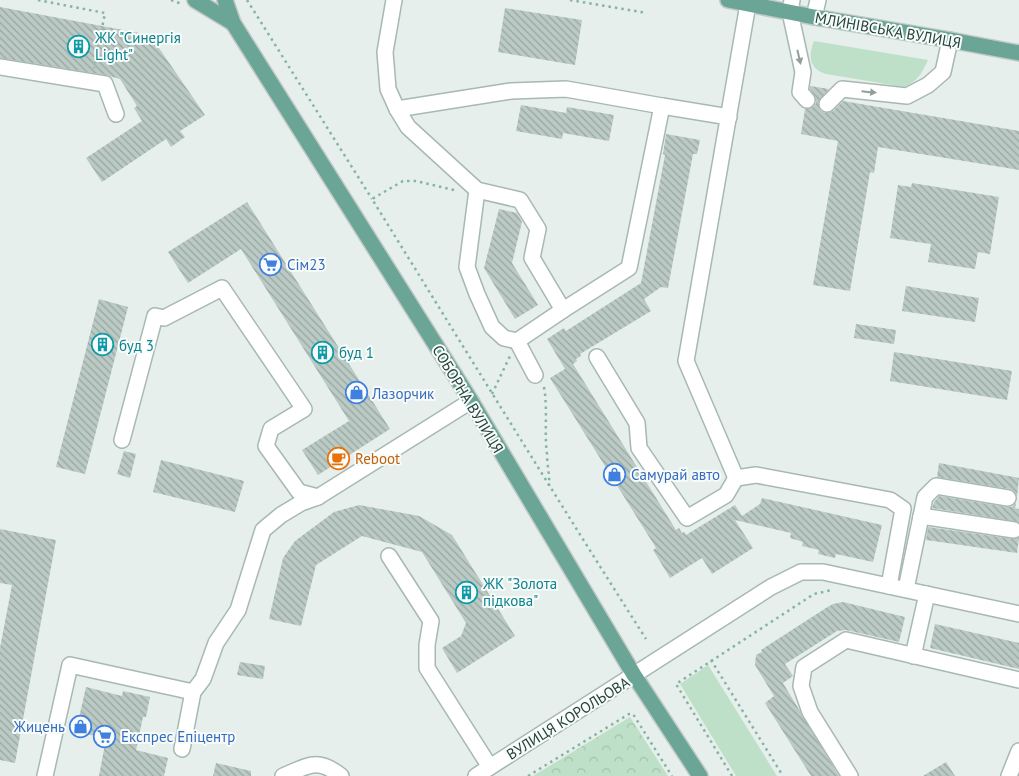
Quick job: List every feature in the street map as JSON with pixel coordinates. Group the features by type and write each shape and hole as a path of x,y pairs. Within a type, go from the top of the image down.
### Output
{"main road":[{"name":"СОБОРНА ВУЛИЦЯ","path":"195,0 233,23"},
{"name":"СОБОРНА ВУЛИЦЯ","path":"226,0 233,23 471,401 634,675 700,776"},
{"name":"МЛИНІВСЬКА ВУЛИЦЯ","path":"728,0 748,4 791,6 814,18 1019,53"}],"street":[{"path":"394,0 386,52 388,89 397,109 408,127 477,190 520,200 538,229 532,258 563,310"},
{"path":"814,18 818,0"},
{"path":"736,478 686,361 748,4"},
{"path":"791,6 803,72 800,92 807,100"},
{"path":"827,104 842,89 907,96 928,85 943,72 950,40"},
{"path":"0,67 105,84 116,114"},
{"path":"397,109 511,91 566,89 729,117"},
{"path":"477,190 467,267 492,327 504,338 517,341 628,268 662,106"},
{"path":"122,440 155,316 164,318 222,288 304,408 271,429 266,446 299,492 318,497"},
{"path":"517,341 535,375"},
{"path":"597,357 637,423 639,448 687,518 726,495 736,478"},
{"path":"182,749 193,692 203,680 216,643 238,610 263,530 280,515 301,502 318,497 471,401"},
{"path":"736,478 756,475 890,500 903,508 889,586"},
{"path":"906,589 920,516 926,497 936,486 1008,498"},
{"path":"920,516 1014,530"},
{"path":"389,556 431,621 427,645 427,668 490,767"},
{"name":"ВУЛИЦЯ КОРОЛЬОВА","path":"476,776 771,587 801,572 824,572 1019,614"},
{"path":"913,656 927,594"},
{"path":"850,776 810,712 801,686 804,667 846,640 1019,680"},
{"path":"45,776 70,665 193,692"},
{"path":"1010,776 1019,751"},
{"path":"283,776 310,765 322,764 341,776"}],"path":[{"path":"38,0 105,13 92,82"},
{"path":"247,0 519,435 549,488 646,639"},
{"path":"570,0 647,13"},
{"path":"372,199 403,181 416,181 465,193 477,190"},
{"path":"492,394 517,341"},
{"path":"535,375 544,386 547,404 546,454 550,474 549,488"},
{"path":"732,776 676,684 814,594 832,589 840,590"},
{"path":"711,660 783,776"},
{"path":"528,776 629,714 633,714 672,776"}],"green space":[{"path":"814,41 928,60 919,76 904,87 826,74 816,69 811,61"},
{"path":"708,665 777,776 736,776 680,684"},
{"path":"630,717 668,776 533,776"}],"building":[{"path":"0,7 150,35 205,115 180,131 185,137 171,147 166,139 102,182 86,158 142,121 134,108 137,106 120,79 106,75 0,58"},
{"path":"505,8 582,20 575,65 498,52"},
{"path":"810,86 829,89 818,102 820,110 825,113 833,111 843,101 1019,131 1019,170 878,147 874,173 870,172 850,291 813,285 838,141 801,134 805,109 813,107 816,103 816,98"},
{"path":"521,105 566,113 567,107 614,115 609,141 563,133 562,139 516,131"},
{"path":"666,134 700,140 697,154 693,154 668,288 661,287 644,299 651,311 580,354 581,356 573,364 676,530 679,528 686,535 735,505 742,516 760,504 762,498 882,525 873,562 836,554 835,558 818,554 819,550 802,546 803,542 790,538 791,533 735,520 753,548 712,574 702,558 670,578 653,550 656,548 550,378 565,369 547,339 564,328 566,331 641,283 665,155 663,154"},
{"path":"912,183 999,197 990,254 978,252 975,269 928,262 931,244 890,238 898,185 911,187"},
{"name":"буд 1","path":"247,202 390,429 318,475 302,450 349,421 241,249 188,283 168,252"},
{"path":"499,209 517,213 522,222 512,263 538,305 515,319 484,268"},
{"path":"906,286 979,298 975,322 902,311"},
{"path":"99,299 128,307 85,474 56,467"},
{"path":"856,324 896,330 894,344 854,338"},
{"path":"894,352 1012,371 1007,400 890,381"},
{"path":"124,451 136,454 130,478 117,474"},
{"path":"161,460 244,481 235,512 153,492"},
{"path":"939,463 1019,478 1017,497 1014,491 1010,489 937,477"},
{"path":"939,496 1006,507 1012,507 1016,503 1015,508 1019,509 1019,522 932,508"},
{"name":"ЖК \"Золота підкова\"","path":"359,505 419,516 452,535 515,636 457,673 442,648 461,636 466,623 422,552 362,536 316,565 301,626 269,619 283,558 295,541 334,512"},
{"path":"928,527 1013,539 1019,538 1017,553 926,540"},
{"path":"0,529 56,540 15,763 0,760 0,648 12,585 0,583"},
{"path":"843,602 905,617 899,642 846,630 837,631 785,664 793,676 783,683 839,776 811,776 765,703 774,696 755,665 756,655 826,608"},
{"path":"935,624 1019,643 1019,669 930,648"},
{"path":"240,662 265,666 263,679 237,675"},
{"path":"86,687 122,696 123,691 150,697 146,717 143,717 136,750 168,758 164,776 99,776 106,739 76,731"},
{"path":"946,762 955,776 923,776"},
{"path":"216,763 251,771 251,776 213,776"}],"place":[{"name":"ЖК \"Синергія Light\"","path":"79,46"},
{"name":"Сім23","path":"271,264"},
{"name":"буд 3","path":"103,345"},
{"name":"буд 1","path":"323,352"},
{"name":"Лазорчик","path":"356,393"},
{"name":"Reboot","path":"339,458"},
{"name":"Самурай авто","path":"615,474"},
{"name":"ЖК \"Золота підкова\"","path":"467,592"},
{"name":"Жицень","path":"81,726"},
{"name":"Експрес Епіцентр","path":"105,736"}]}
